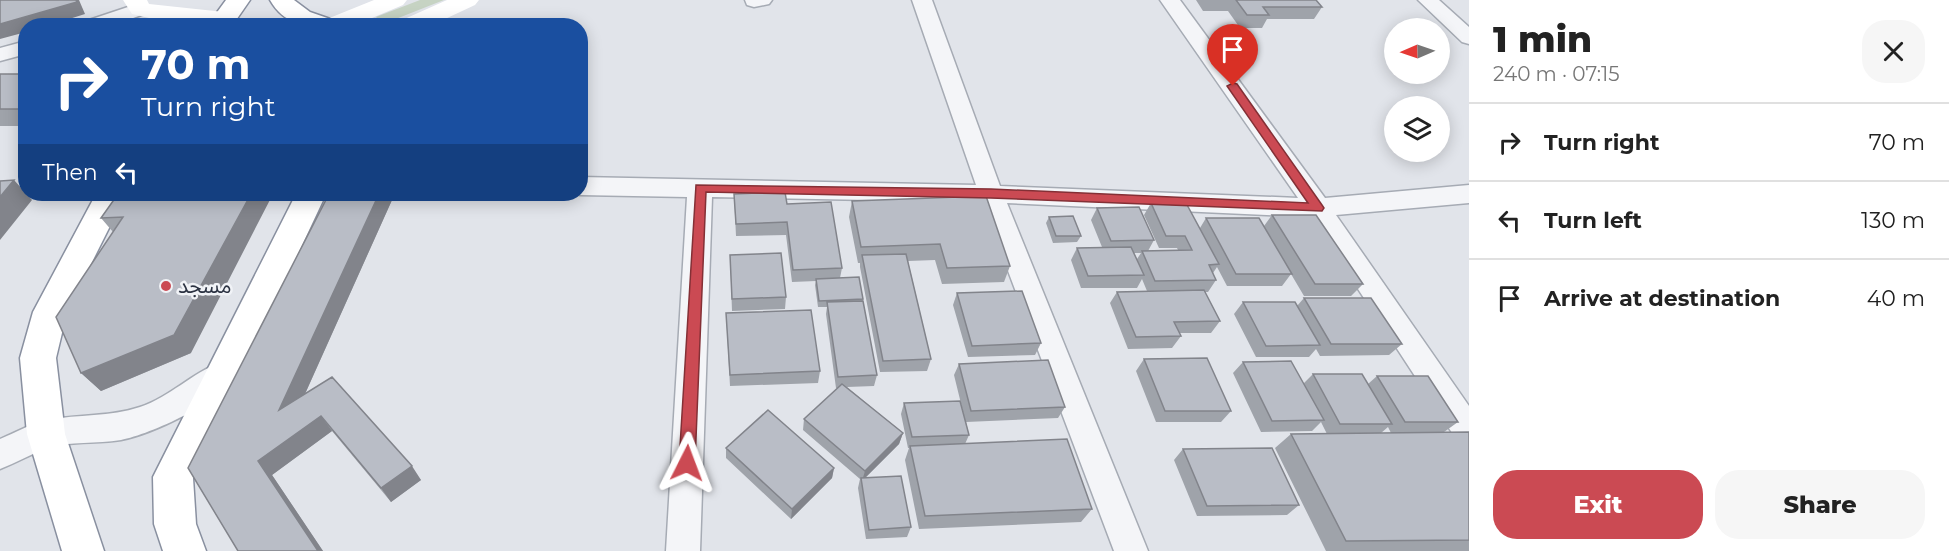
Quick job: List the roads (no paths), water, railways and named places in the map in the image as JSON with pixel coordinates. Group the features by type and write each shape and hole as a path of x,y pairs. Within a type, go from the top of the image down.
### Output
{"main road":[{"path":"282,0 285,6 296,14 307,18"},
{"path":"349,18 395,0"},
{"path":"427,18 466,0"},
{"path":"137,5 162,14 227,15"},
{"path":"83,551 46,434 38,358 50,312 107,201"},
{"path":"185,551 180,543 172,513 173,477 308,201"}],"street":[{"path":"922,0 991,194 1131,551"},
{"path":"1170,0 1318,208 1469,432"},
{"path":"1428,0 1469,38"},
{"path":"108,18 137,5"},
{"path":"0,56 18,50"},
{"path":"588,186 991,194 1318,208 1469,194"},
{"path":"683,551 700,188"},
{"path":"0,454 46,434 121,426 146,419 175,406 221,375"}],"place":[{"name":"مسجد","path":"166,286"}]}
